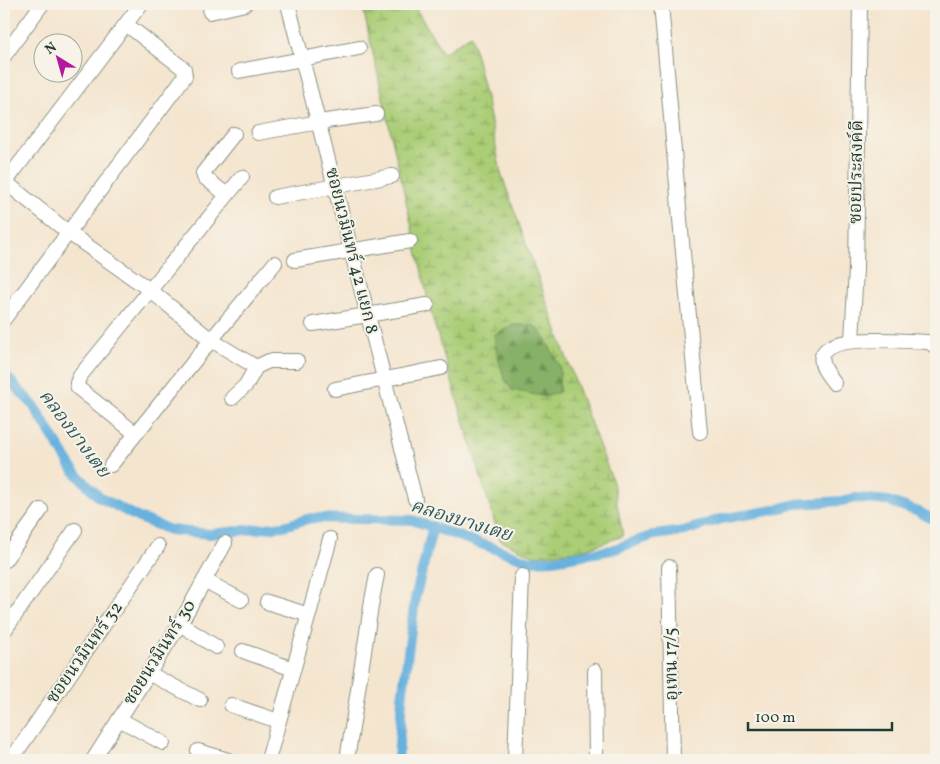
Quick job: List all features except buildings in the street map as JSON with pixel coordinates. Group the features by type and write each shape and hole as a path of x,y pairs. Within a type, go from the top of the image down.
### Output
{"street":[{"path":"4,56 42,4"},
{"path":"141,4 4,182 69,233 150,290 211,340 256,367"},
{"path":"210,12 245,4"},
{"name":"ซอยนวมินทร์ 42 แยก 8","path":"288,4 415,499"},
{"path":"661,4 700,432"},
{"name":"ซอยประสงค์ดี","path":"852,340 856,269 860,4"},
{"path":"4,319 185,76 184,69 126,25"},
{"path":"239,70 359,48"},
{"path":"258,134 319,122 376,114"},
{"path":"227,195 204,177 203,173 234,134"},
{"path":"275,197 392,176"},
{"path":"135,433 78,388 77,382 242,177"},
{"path":"295,260 410,241"},
{"path":"111,465 135,433 275,263"},
{"path":"313,324 427,305"},
{"path":"834,383 825,372 822,361 822,354 830,346 852,340 929,342 936,347"},
{"path":"232,398 246,385 256,367 269,361 297,361"},
{"path":"335,389 441,368"},
{"path":"4,561 41,510"},
{"path":"4,631 75,530"},
{"path":"268,760 330,539"},
{"name":"ซอยนวมินทร์ 30","path":"93,760 180,624 225,543"},
{"name":"ซอยนวมินทร์ 32","path":"11,760 158,546"},
{"name":"อุเทน 17/5","path":"669,567 673,760"},
{"path":"347,760 377,575"},
{"path":"515,760 522,576"},
{"path":"204,580 241,600"},
{"path":"267,602 309,615"},
{"path":"180,624 216,647"},
{"path":"243,651 293,669"},
{"path":"596,671 596,760"},
{"path":"148,673 200,700"},
{"path":"231,705 278,721"},
{"path":"119,719 163,743"},
{"path":"198,750 228,760"}],"green space":[{"path":"362,4 413,4 443,53 471,35 501,173 613,482 623,536 583,550 535,556 500,540 431,313","holes":["513,325 534,325 544,336 560,367 559,392 546,397 512,390 505,380 497,354 494,335"]},
{"path":"513,325 534,325 544,336 560,367 559,392 546,398 512,390 505,381 497,354 494,335"}],"waterway":[{"name":"คลองบางเตย","path":"4,374 33,405 74,471 99,497 139,518 170,530 210,534 284,526 311,518 412,520 530,561 553,560 612,550 654,535 684,531 721,519 774,510 796,504 842,501 856,498 888,501 919,512 936,521"},
{"path":"398,760 402,699 415,599 433,526"}]}
